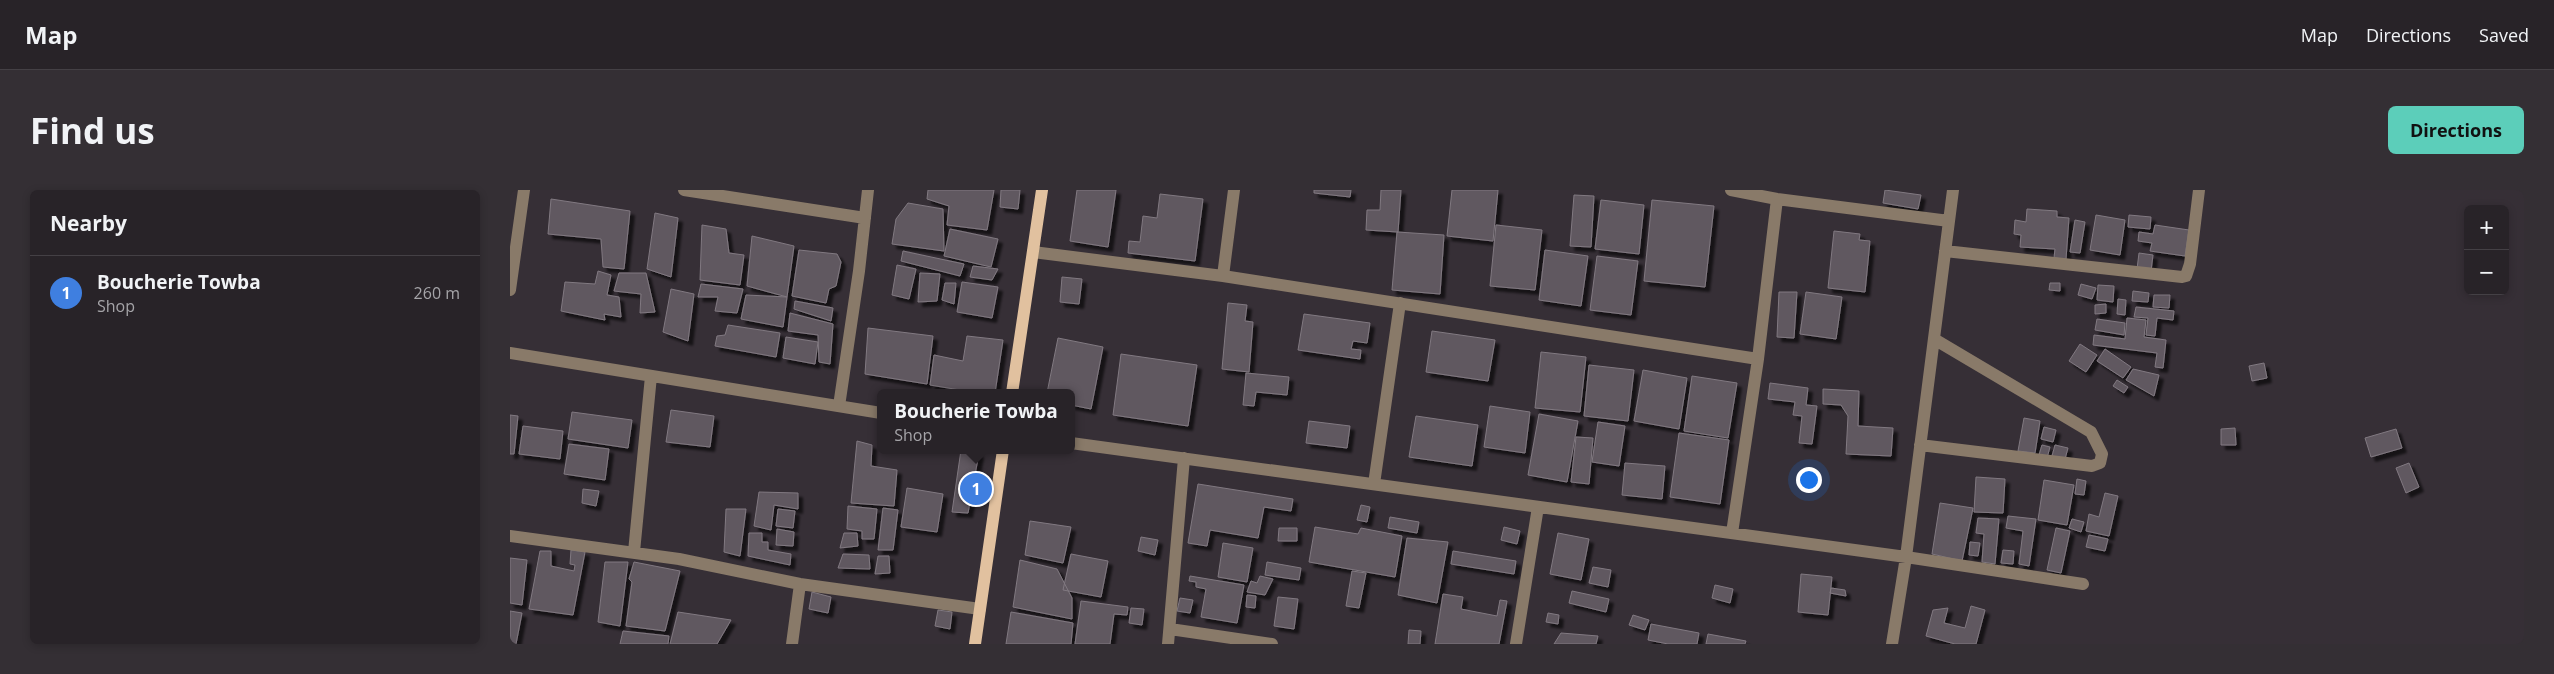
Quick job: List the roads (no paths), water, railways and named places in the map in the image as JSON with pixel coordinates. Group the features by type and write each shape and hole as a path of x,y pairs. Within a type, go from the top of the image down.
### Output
{"main road":[{"path":"1013,389 1042,190"},
{"path":"975,644 1002,454"}],"street":[{"path":"510,290 524,190"},
{"path":"684,190 865,218"},
{"path":"839,406 868,190"},
{"path":"1223,276 1234,190"},
{"path":"1730,190 1777,199 1949,221"},
{"path":"1892,644 1906,558 1953,190"},
{"path":"1945,251 2182,277 2186,276 2190,264 2200,190"},
{"path":"1732,533 1758,359 1777,199"},
{"path":"1033,252 1223,276 1758,359"},
{"path":"1374,484 1400,303"},
{"path":"1920,445 2092,466 2100,463 2102,454 2091,432 1934,339"},
{"path":"510,353 877,412"},
{"path":"634,552 651,376"},
{"path":"1075,444 1732,533 2082,584"},
{"path":"1168,644 1184,458"},
{"path":"1516,644 1538,507"},
{"path":"510,536 679,558 800,584 980,610"},
{"path":"792,644 800,584"},
{"path":"1170,629 1272,644"}],"place":[{"name":"Boucherie Towba","path":"976,489"}]}
